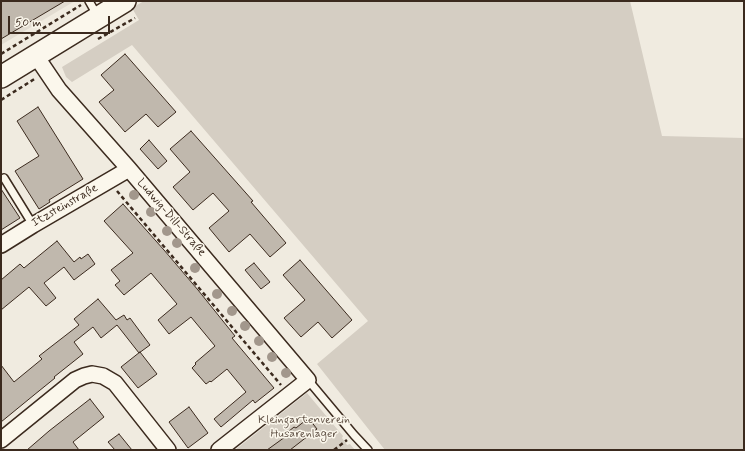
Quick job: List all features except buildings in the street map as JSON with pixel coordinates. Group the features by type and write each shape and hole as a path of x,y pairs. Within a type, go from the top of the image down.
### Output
{"main road":[{"path":"1,77 36,56 94,9 130,9"}],"street":[{"name":"Ludwig-Dill-Straße","path":"36,56 60,90 308,380"},
{"name":"Itzsteinstraße","path":"1,245 129,169"},
{"path":"1,440 75,380 92,374 103,376 115,384 168,450"},
{"path":"219,450 308,380"}],"lane":[{"path":"4,178 33,225"},
{"path":"308,380 368,450"}],"path":[{"path":"1,54 82,5"},
{"path":"97,40 130,9"},
{"path":"108,181 289,395"},
{"path":"334,450 345,442"}],"shaded area":[{"path":"1,1 75,1 1,45"}],"green space":[{"path":"144,1 630,1 662,136 744,138 744,450 385,450 317,364 368,321 132,45 72,82 66,77 62,67 139,20 132,8"},
{"name":"Kleingartenverein Husarenlager","path":"307,393 343,436 342,438 347,445 350,444 355,450 235,450"}]}
